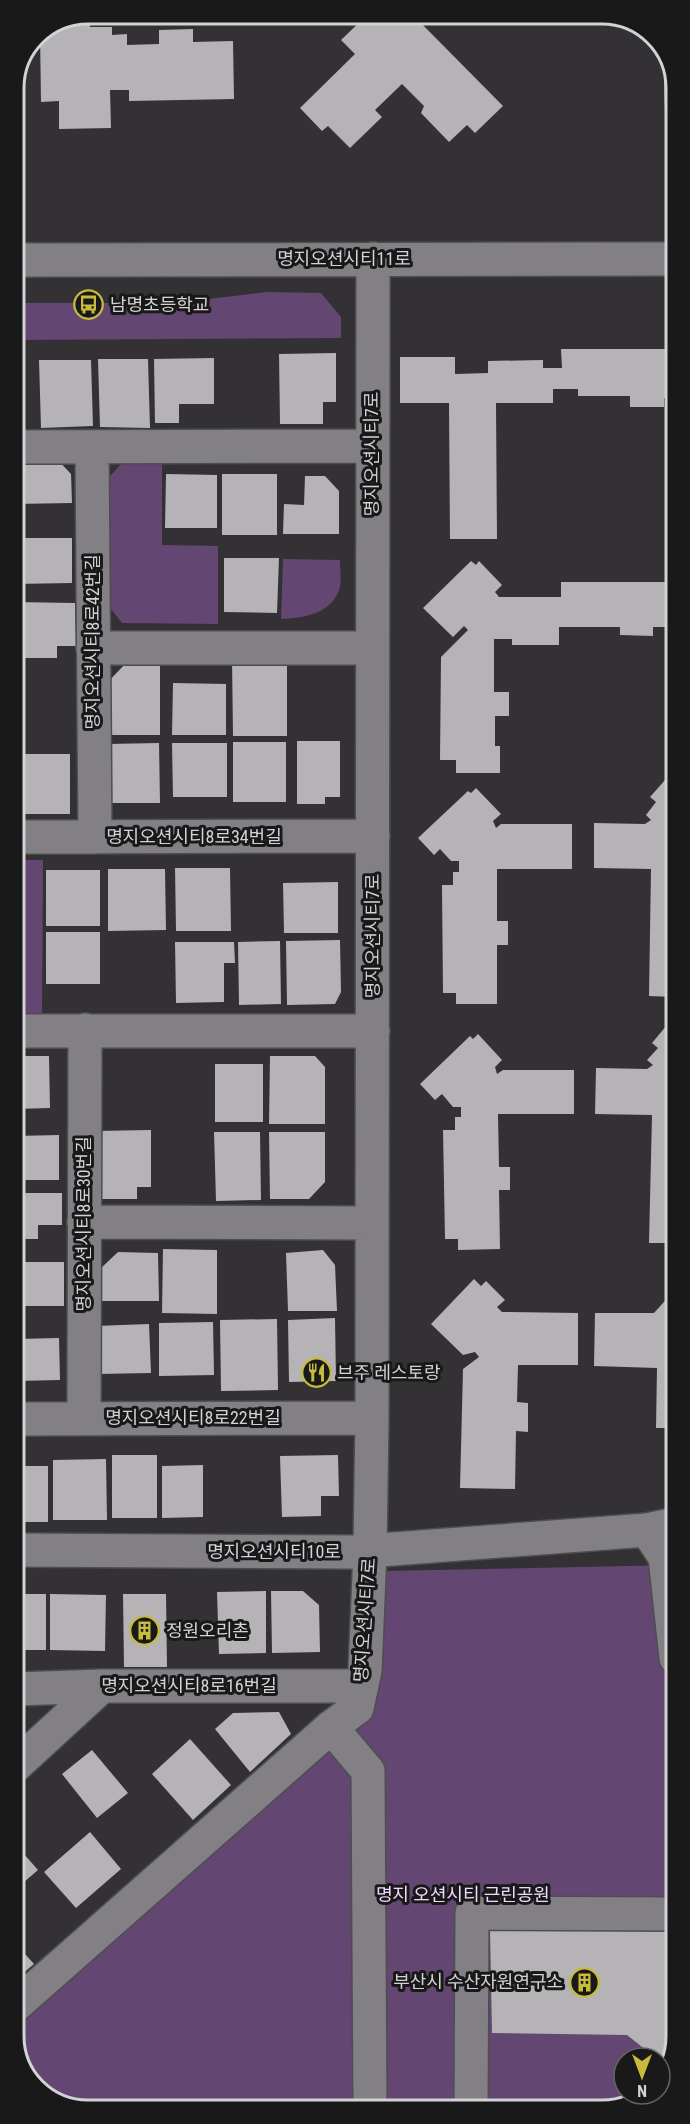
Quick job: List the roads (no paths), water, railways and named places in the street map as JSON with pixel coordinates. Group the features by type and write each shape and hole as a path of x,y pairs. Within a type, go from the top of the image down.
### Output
{"street":[{"name":"명지오션시티7로","path":"24,1998 331,1727 357,1708 362,1686 365,1671 370,1551 372,1418 374,259"},
{"name":"명지오션시티11로","path":"24,260 666,259"},
{"path":"24,447 372,446"},
{"name":"명지오션시티8로42번길","path":"92,447 95,837"},
{"path":"93,648 372,648"},
{"name":"명지오션시티8로34번길","path":"24,837 373,836"},
{"path":"24,1030 373,1031"},
{"name":"명지오션시티8로30번길","path":"84,1419 85,1030"},
{"path":"84,1222 372,1223"},
{"name":"명지오션시티8로22번길","path":"24,1419 372,1418"},
{"path":"661,1527 666,1566"},
{"name":"명지오션시티10로","path":"24,1551 370,1551 661,1527"},
{"path":"24,1758 102,1686"},
{"name":"명지오션시티8로16번길","path":"24,1689 102,1686 362,1686"},
{"path":"331,1727 368,1771 370,2100"},
{"path":"471,2100 472,1913 666,1914"}],"place":[{"name":"남명초등학교","path":"89,305"},
{"name":"브주 레스토랑","path":"316,1373"},
{"name":"정원오리촌","path":"145,1631"},
{"name":"부산시 수산자원연구소","path":"584,1982"}],"park label":[{"name":"명지 오션시티 근린공원","path":"463,1895"}]}
